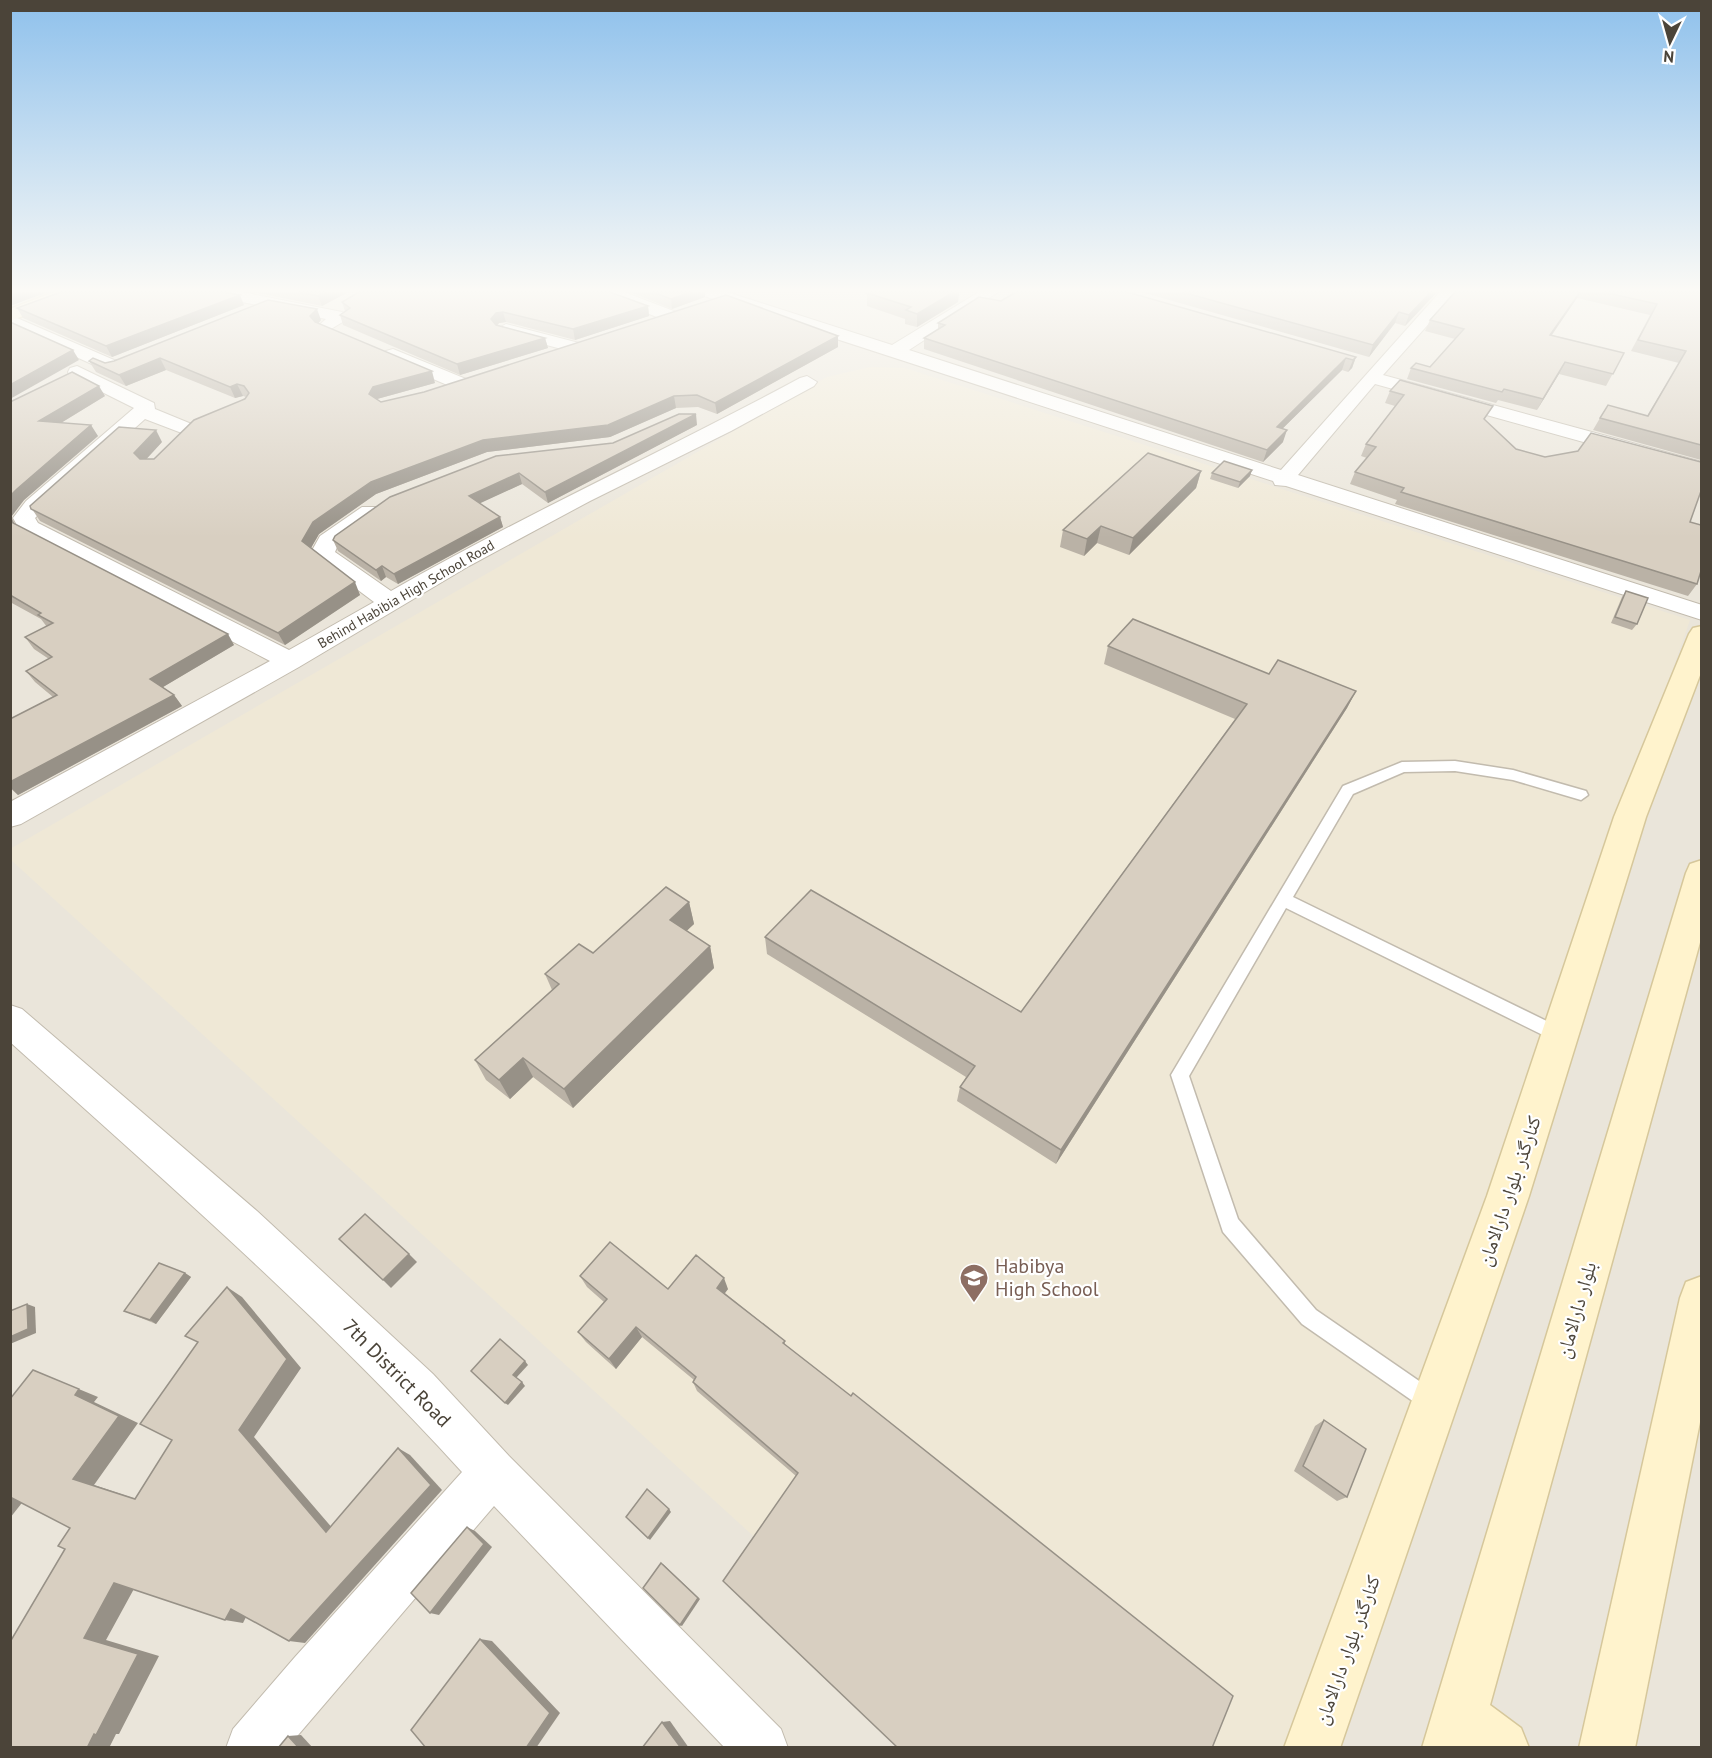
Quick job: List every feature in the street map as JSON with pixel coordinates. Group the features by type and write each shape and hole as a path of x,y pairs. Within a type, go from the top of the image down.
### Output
{"street":[{"path":"74,374 67,378 147,407 145,412 34,506 24,518 29,527 290,661"},
{"path":"438,374 459,383"},
{"path":"963,374 1283,480 1701,613"},
{"path":"1283,480 1373,374"},
{"path":"1382,374 1701,469"},
{"path":"433,394 480,376"},
{"name":"Behind Habibia High School Road","path":"10,816 290,661 390,601 582,496 724,427 807,382"},
{"path":"145,412 188,430"},
{"path":"698,415 724,427"},
{"path":"385,501 328,541 322,554 390,601"},
{"name":"کنارگذر بلوار دارالامان","path":"1312,1748 1434,1405 1561,1036 1630,817 1701,634"},
{"name":"بلوار دارالامان","path":"1455,1732 1701,873"},
{"name":"7th District Road","path":"16,1032 243,1225 417,1390 493,1472 762,1748"},
{"path":"1607,1748 1701,1298"},
{"path":"252,1748 313,1675 493,1472"},
{"path":"1455,1732 1501,1748"}],"lane":[{"path":"1434,1405 1309,1317 1230,1225 1180,1075 1348,790 1402,767 1455,766 1513,775 1581,795"},
{"path":"1284,900 1561,1036"}],"shaded area":[{"path":"11,374 1701,374 1701,1747 11,1747"},
{"name":"Habibya High School","path":"840,374 924,374 1690,620 1295,1747 985,1747 11,860 10,849 827,377"}],"building":[{"path":"10,374 30,374 10,385"},
{"path":"68,374 76,374 99,386 39,421 91,425 10,496 10,402"},
{"path":"199,374 421,374 373,387 369,394 381,402 424,392 480,374 768,374 715,403 697,395 674,396 608,425 483,440 371,482 313,522 302,541 355,582 278,633 31,509 30,506 119,427 156,430 134,453 140,459 154,459 194,420 245,399 249,393 244,386 237,384 230,387"},
{"path":"1034,374 1330,374 1277,427 1287,430 1267,450"},
{"path":"1434,374 1558,374 1543,399 1504,389 1502,392"},
{"path":"1673,374 1701,374 1701,445 1600,418 1608,405 1648,416"},
{"path":"1400,380 1493,406 1484,419 1516,449 1545,457 1578,451 1591,433 1701,462 1701,491 1690,522 1701,525 1701,571 1697,584 1401,492 1404,488 1355,472 1376,447 1366,444 1404,395 1390,391"},
{"path":"679,414 696,414 545,492 519,473 469,496 500,517 394,574 382,566 376,570 333,540 335,536 390,497 496,456 613,443"},
{"path":"1148,453 1201,471 1133,538 1101,526 1087,539 1063,530"},
{"path":"1224,461 1252,470 1240,482 1212,473"},
{"path":"10,521 228,634 150,679 174,695 10,782 10,719 57,695 26,671 52,657 25,637 53,623 38,615 41,613 10,595"},
{"path":"1626,591 1648,598 1637,624 1615,617"},
{"path":"1133,619 1269,674 1278,660 1356,691 1061,1150 960,1087 975,1066 765,937 811,890 1021,1012 1247,704 1108,646"},
{"path":"666,887 689,902 670,920 710,946 564,1089 523,1058 499,1080 475,1060 559,984 545,974 579,944 593,953"},
{"path":"365,1214 409,1254 383,1280 339,1239"},
{"path":"610,1242 668,1289 696,1255 724,1278 717,1288 785,1341 783,1343 851,1396 853,1393 1233,1696 1212,1748 898,1748 723,1581 798,1473 693,1382 696,1377 636,1327 609,1359 578,1332 607,1299 580,1276"},
{"path":"159,1263 185,1273 150,1320 124,1311"},
{"path":"227,1287 287,1359 239,1430 326,1532 398,1448 431,1485 289,1641 231,1609 225,1620 114,1583 84,1638 138,1654 96,1735 94,1734 87,1748 10,1748 10,1642 65,1549 58,1546 70,1528 10,1497 10,1399 33,1370 79,1389 75,1395 119,1416 73,1479 135,1499 172,1440 140,1424 198,1342 185,1336"},
{"path":"27,1304 28,1329 10,1337 10,1311"},
{"path":"500,1339 525,1361 513,1375 522,1382 505,1403 471,1371"},
{"path":"1324,1420 1366,1449 1347,1497 1303,1466"},
{"path":"647,1489 669,1509 648,1538 626,1517"},
{"path":"467,1527 484,1544 430,1613 411,1593"},
{"path":"661,1563 698,1598 680,1625 643,1588"},
{"path":"480,1639 550,1713 526,1748 426,1748 411,1730"},
{"path":"662,1722 681,1748 642,1748"},
{"path":"288,1736 299,1748 278,1748"}],"place":[{"name":"Habibya High School","path":"974,1304"}]}
